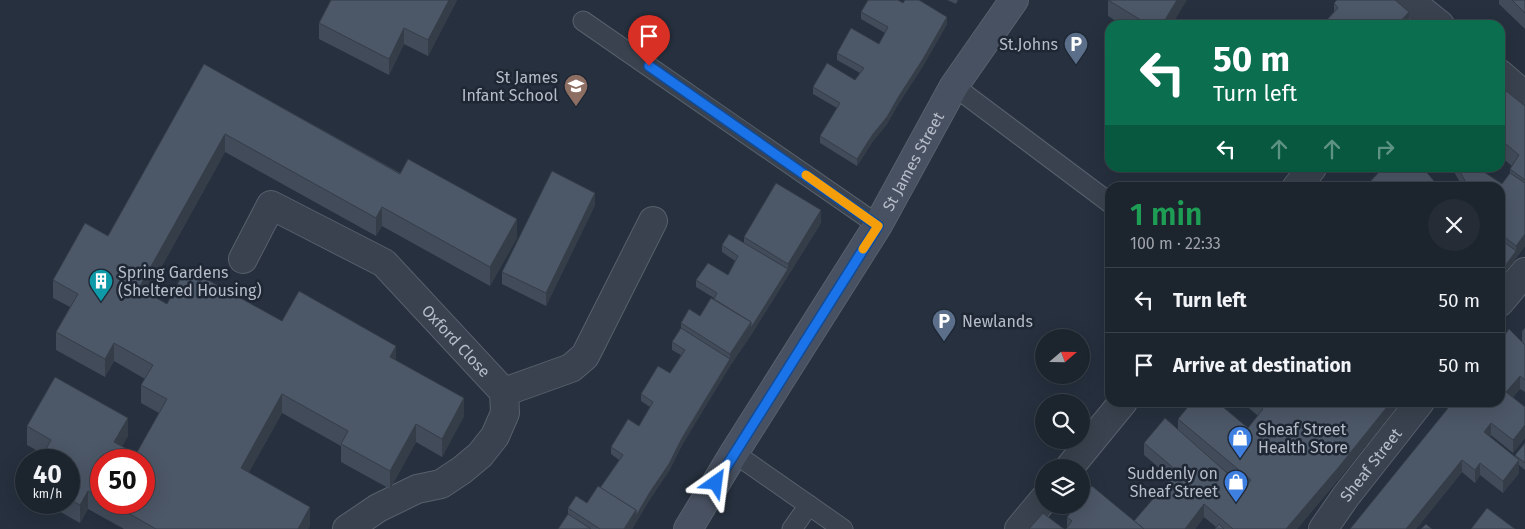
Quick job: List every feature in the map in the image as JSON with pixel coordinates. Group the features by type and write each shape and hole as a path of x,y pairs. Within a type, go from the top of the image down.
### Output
{"main road":[{"name":"St James Street","path":"688,529 878,226 954,86 1014,0"}],"street":[{"path":"1409,0 1434,20"},
{"path":"1505,78 1525,96"},
{"path":"1301,182 1309,172"},
{"name":"Oxford Close","path":"242,259 271,206 384,262 504,392 505,413 494,436 480,454 462,470 441,484 417,489 378,508 347,529"},
{"path":"504,392 571,368 586,356 653,221"},
{"path":"1505,296 1525,272"},
{"path":"1076,459 1119,407"},
{"name":"Sheaf Street","path":"1323,529 1346,496 1416,407"},
{"path":"1019,529 1035,510"}],"lane":[{"path":"583,20 878,226"},
{"path":"954,86 1105,199"},
{"path":"734,453 843,529"},
{"path":"792,529 809,505"}],"building":[{"path":"331,0 449,0 428,40 404,28 389,59 319,23"},
{"path":"868,0 898,0 903,3 905,0 919,0 947,17 887,117 873,134 857,159 820,136 840,103 813,87 827,63 855,80 864,68 837,53 851,28 879,44 888,27 861,12"},
{"path":"1108,0 1177,0 1165,20 1141,20"},
{"path":"1337,0 1395,0 1409,12 1402,20 1327,20 1338,8 1334,3"},
{"path":"1512,0 1525,0 1525,13"},
{"name":"Spring Gardens (Sheltered Housing)","path":"204,64 400,174 408,159 517,219 490,267 382,207 376,218 225,134 139,288 167,304 186,268 282,321 299,291 396,346 390,357 464,398 442,439 416,424 390,471 341,444 348,431 282,394 241,468 310,507 298,529 156,529 130,514 155,514 155,449 139,449 167,399 141,385 153,365 114,343 105,359 56,332 78,294 53,280 85,223 108,236"},
{"path":"1505,90 1525,106 1525,180 1510,169 1519,155 1505,143"},
{"path":"552,171 595,193 546,293 502,272"},
{"path":"1379,172 1426,172 1435,182 1370,182"},
{"path":"1460,172 1484,172 1499,182 1466,182"},
{"path":"1510,173 1525,183 1525,234 1516,246 1505,237 1505,182 1503,182"},
{"path":"776,183 821,210 788,264 744,237"},
{"path":"729,234 788,269 751,328 751,322 714,299 717,293 696,280 708,263 728,275 738,256 722,245"},
{"path":"1505,243 1516,251 1505,266"},
{"path":"711,298 751,322 730,354 681,323 689,309 700,316"},
{"path":"681,328 730,359 682,438 669,464 636,516 636,510 600,488 623,455 611,447 628,419 639,426 653,402 641,394 658,366 670,373 685,350 672,342"},
{"path":"1509,329 1525,345 1525,380 1520,376 1506,392 1525,407 1525,425 1513,440 1491,423 1484,432 1519,460 1503,481 1480,463 1475,470 1462,460 1406,529 1350,529 1449,407 1505,407 1505,335"},
{"name":"Spring Gardens (Sheltered Housing)","path":"55,377 128,418 114,442 127,449 90,449 90,492 88,491 80,505 80,449 46,449 51,440 27,426"},
{"path":"1188,407 1223,407 1248,428 1263,409 1261,407 1387,407 1286,529 1233,529 1204,504 1185,529 1144,529 1134,521 1177,471 1144,443 1165,418 1244,488 1251,480 1178,419"},
{"path":"1525,443 1525,463 1515,455"},
{"path":"598,486 636,510 624,529 600,529 568,508 576,496 587,503"},
{"path":"1092,486 1144,529 1066,529 1072,521 1067,517 1070,514 1090,514 1090,488"},
{"path":"1487,508 1515,529 1471,529"},
{"path":"568,514 591,529 558,529"},
{"path":"1042,514 1044,514 1064,529 1029,529"},
{"path":"1219,524 1224,529 1215,529"},
{"path":"1426,524 1432,529 1421,529"}],"slow traffic":[{"path":"806,175 878,226 863,249"}],"place":[{"name":"St.Johns","path":"1076,65"},
{"name":"St James Infant School","path":"576,107"},
{"name":"Spring Gardens (Sheltered Housing)","path":"101,302"},
{"name":"Newlands","path":"944,342"},
{"name":"Sheaf Street Health Store","path":"1240,459"},
{"name":"Suddenly on Sheaf Street","path":"1236,503"}],"route":[{"path":"649,66 878,226 716,483"}]}
